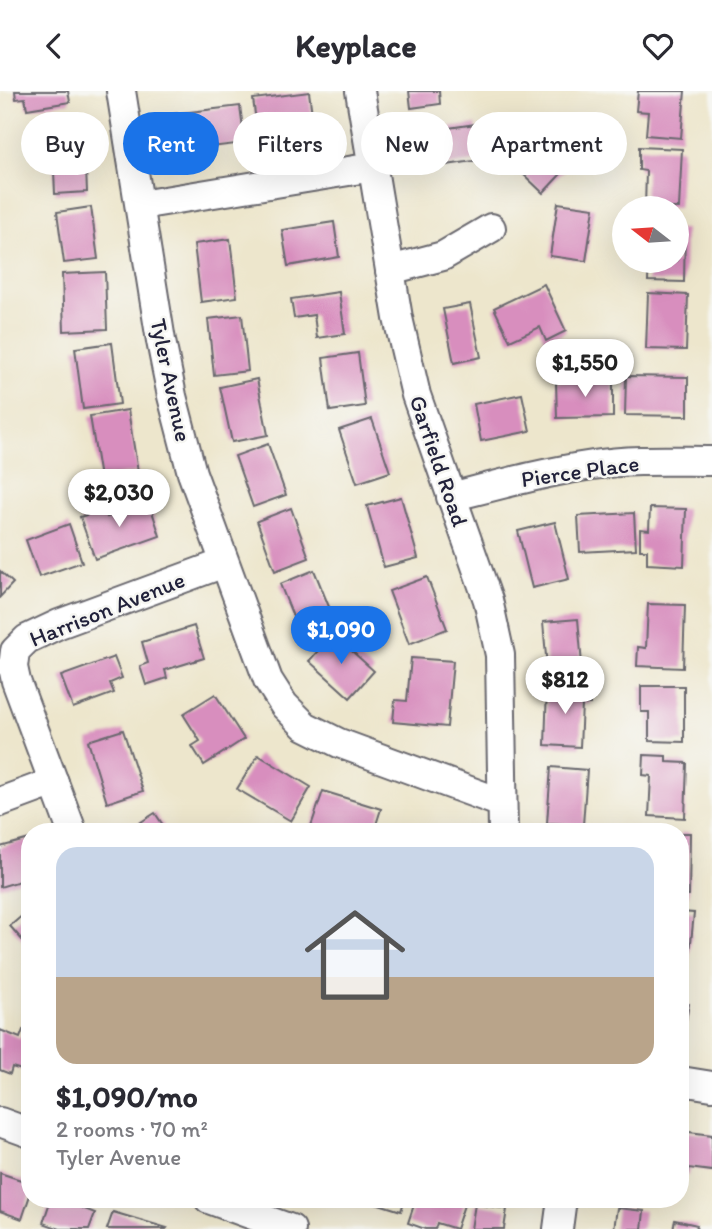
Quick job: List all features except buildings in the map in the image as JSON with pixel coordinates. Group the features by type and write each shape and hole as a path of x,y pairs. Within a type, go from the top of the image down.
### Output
{"street":[{"name":"Tyler Avenue","path":"121,91 161,341 192,473 268,680 284,705 305,726 339,743 502,803"},
{"name":"Garfield Road","path":"360,91 364,112"},
{"path":"140,205 361,169"},
{"name":"Garfield Road","path":"374,175 390,270 416,395 488,600 500,655 503,823"},
{"path":"390,270 443,256 491,227"},
{"name":"Pierce Place","path":"451,497 535,475 594,465 631,461 712,461"},
{"name":"Harrison Avenue","path":"69,823 16,681 14,657 18,646 59,624 224,563"},
{"path":"0,802 54,782"},
{"path":"689,1082 712,1086"},
{"path":"0,1122 21,1130"},
{"path":"234,1208 291,1229"},
{"path":"558,1229 561,1208"}]}
